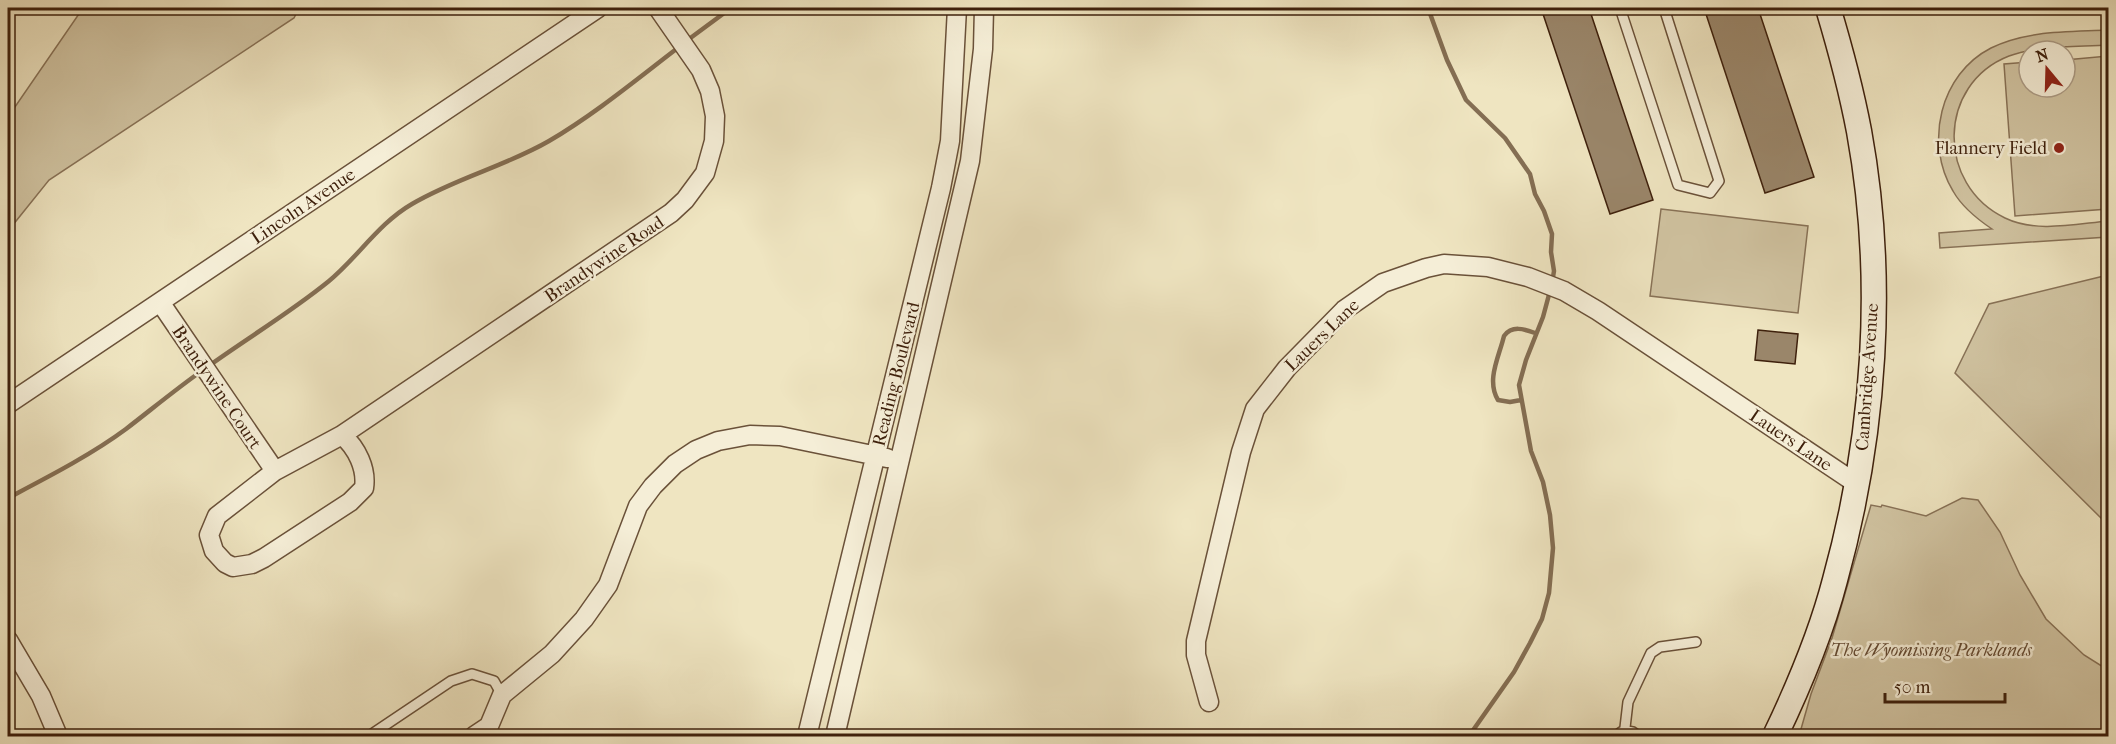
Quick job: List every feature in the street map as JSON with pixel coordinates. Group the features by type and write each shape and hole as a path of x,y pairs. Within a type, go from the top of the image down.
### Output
{"street":[{"name":"Lincoln Avenue","path":"8,404 598,8"},
{"name":"Brandywine Road","path":"342,435 671,213 685,200 705,172 716,125 710,91 701,70 658,8"},
{"name":"Reading Boulevard","path":"807,736 930,237 948,153 957,8"},
{"name":"Reading Boulevard","path":"835,736 970,161 983,49 984,8"},
{"name":"Cambridge Avenue","path":"1775,736 1806,667 1835,581 1857,484 1869,405 1873,335 1870,213 1859,132 1847,73 1828,8"},
{"name":"Lauers Lane","path":"1209,702 1196,656 1196,641 1240,452 1255,409 1287,368 1344,310 1370,291 1399,276 1444,264 1471,265 1509,272 1564,291 1857,484"},
{"name":"Brandywine Court","path":"160,302 275,471"},
{"path":"342,435 350,442 365,470 364,488 350,502 264,558 242,567 233,567 225,563 214,551 209,535 211,527 217,516 275,471 342,435"},
{"path":"474,736 489,726 502,694 552,654 584,620 608,585 638,506 660,478 675,464 696,450 718,441 737,437 769,435 901,461"},
{"path":"8,639 41,696 58,736"},
{"path":"1624,736 1631,736"}],"lane":[{"path":"1620,8 1678,185 1710,193 1719,181 1664,8"},
{"path":"1624,736 1629,702 1651,654 1660,647 1696,642"},
{"path":"369,736 451,681 472,674 494,681 502,694"}],"green space":[{"path":"83,8 299,8 294,18 49,180 8,231 8,117"},
{"path":"2108,30 2108,45 2077,46 2077,39 2017,39 2017,53 1985,70 1968,88 1958,111 1954,135 1957,160 1966,183 1982,203 2005,218 2017,223 2043,226 2108,221 2108,237 1940,248 1939,233 1992,229 1961,202 1944,172 1939,132 1942,111 1949,92 1959,75 1991,48 2019,38 2049,33"},
{"name":"Flannery Field","path":"2108,56 2108,209 2015,216 2004,64 2017,63 2017,99 2077,99 2077,59"},
{"path":"1661,209 1808,226 1798,313 1650,296"},
{"path":"2108,275 2108,525 1955,373 1989,304"},
{"name":"The Wyomissing Parklands","path":"1962,498 1978,500 2000,532 2020,575 2046,619 2084,655 2108,670 2108,736 1799,736 1811,694 1832,638 1871,505 1881,507 1882,505 1926,516"}],"building":[{"path":"1541,8 1589,8 1653,200 1610,214"},
{"path":"1704,8 1758,8 1814,177 1765,193"},
{"path":"1758,330 1798,334 1795,364 1755,360"}],"waterway":[{"path":"685,42 731,8"},
{"path":"1428,8 1447,60 1466,100 1505,138 1530,174 1535,194 1552,234 1551,252 1554,271 1552,283"},
{"path":"210,365 329,281 400,212 463,179 533,150 566,131 679,47"},
{"path":"1469,736 1514,672 1542,619 1549,593 1553,548 1550,515 1543,482 1531,451 1519,385 1550,291"},
{"path":"1521,400 1510,402 1498,400 1493,385 1493,376 1504,336 1514,329 1535,333"},
{"path":"8,498 112,439 203,370"}],"place":[{"name":"Flannery Field","path":"2059,148"}]}
